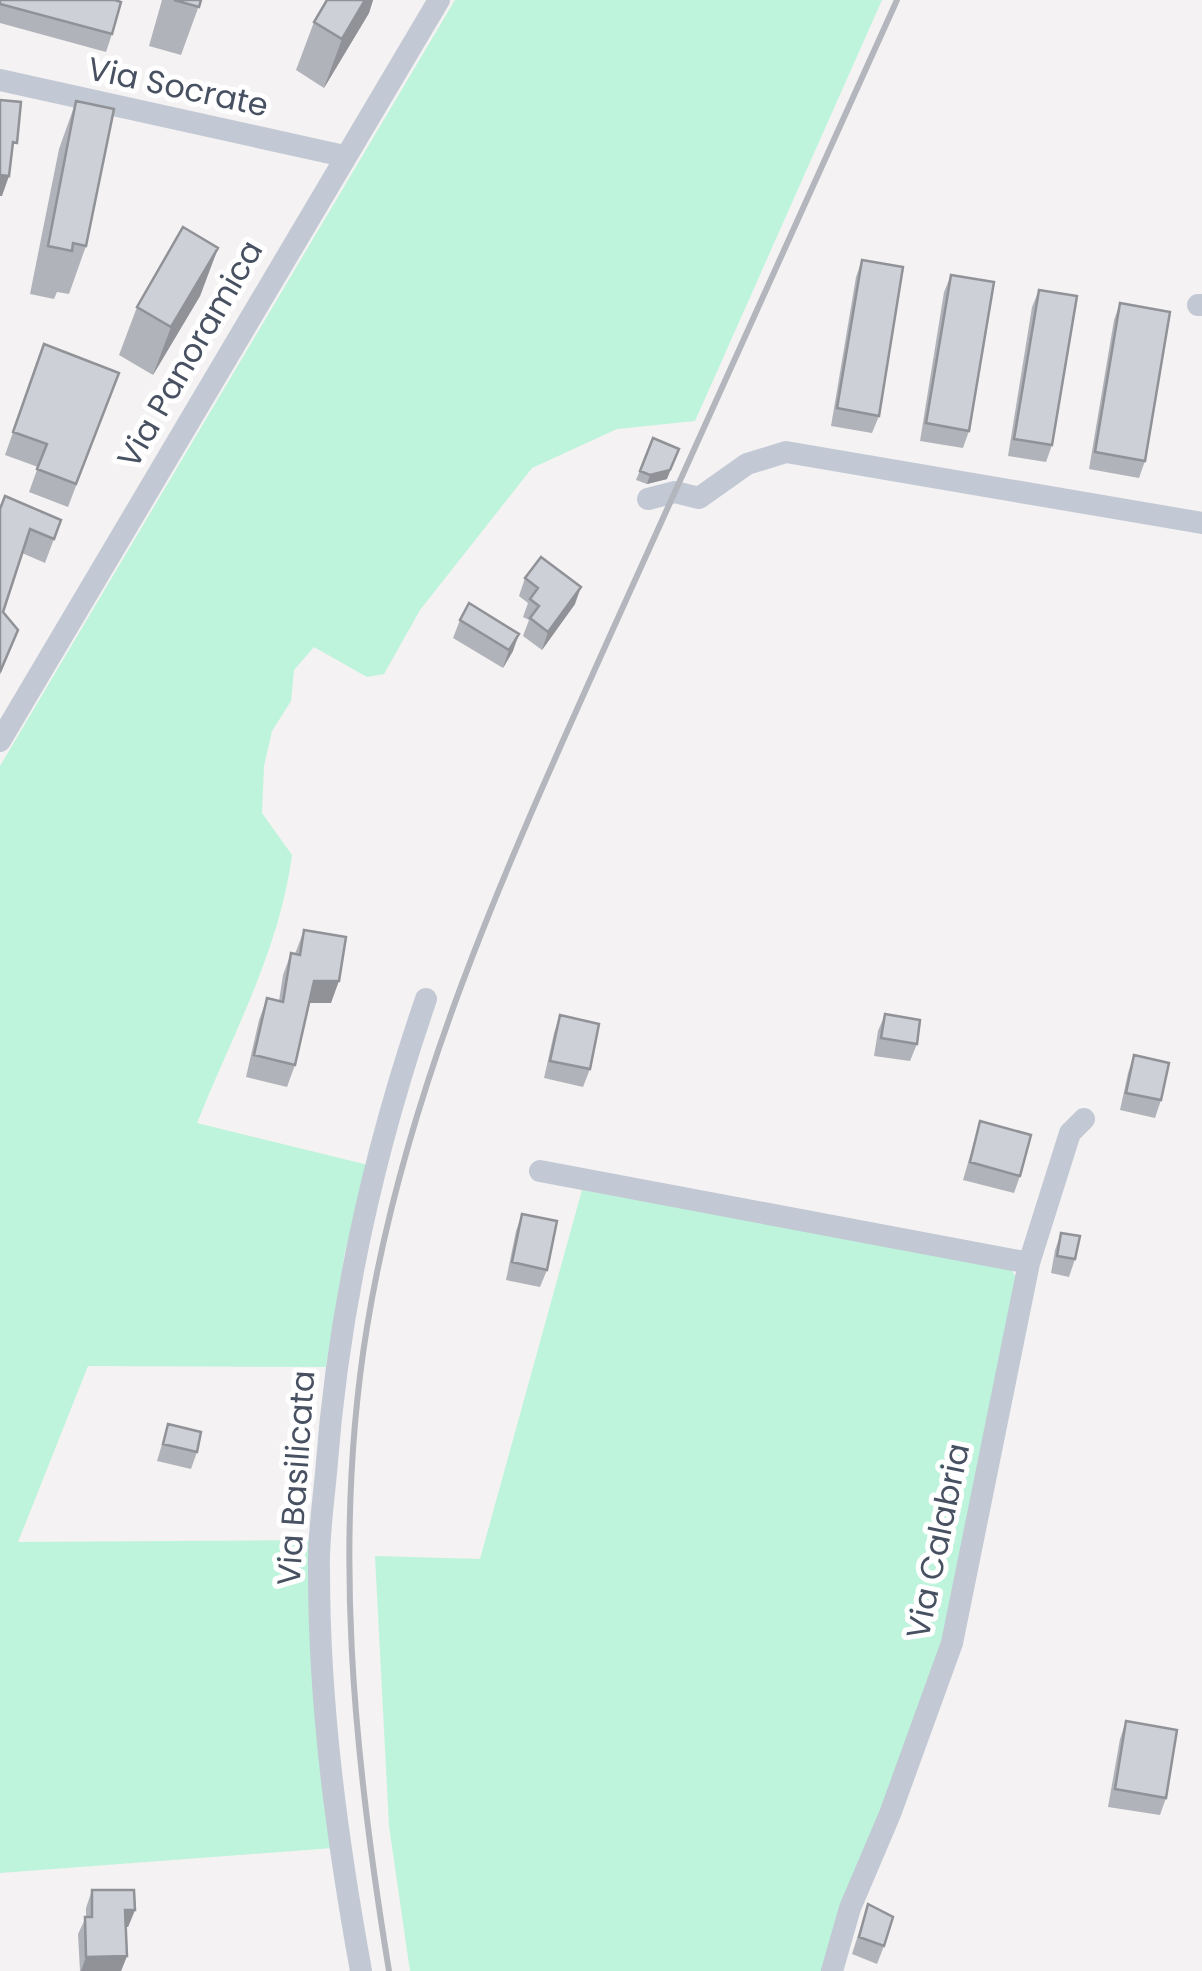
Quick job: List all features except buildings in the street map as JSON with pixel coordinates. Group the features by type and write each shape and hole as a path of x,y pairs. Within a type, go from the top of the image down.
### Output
{"street":[{"name":"Via Panoramica","path":"0,742 438,0"},
{"name":"Via Socrate","path":"0,80 344,156"},
{"path":"648,498 675,492 699,498 747,464 786,452 1202,523"},
{"name":"Via Basilicata","path":"362,1971 323,1705 318,1568 332,1394 351,1265 396,1088 426,999"},
{"name":"Via Calabria","path":"832,1971 850,1908 890,1814 952,1643 1029,1262 1070,1134 1084,1119"},
{"path":"540,1171 1029,1262"}],"green space":[{"path":"455,0 882,0 695,421 617,429 532,468 420,610 384,674 367,677 314,647 294,670 291,701 272,731 264,766 262,813 292,855 286,891 266,959 197,1123 368,1165 345,1252 326,1367 88,1366 18,1542 311,1540 333,1848 0,1873 0,766"},
{"path":"582,1190 1010,1267 1018,1281 948,1634 824,1971 410,1971 389,1826 375,1556 480,1559"}],"railway":[{"path":"389,1971 357,1730 349,1569 356,1408 367,1327 408,1146 436,1057 501,884 897,0"}]}
